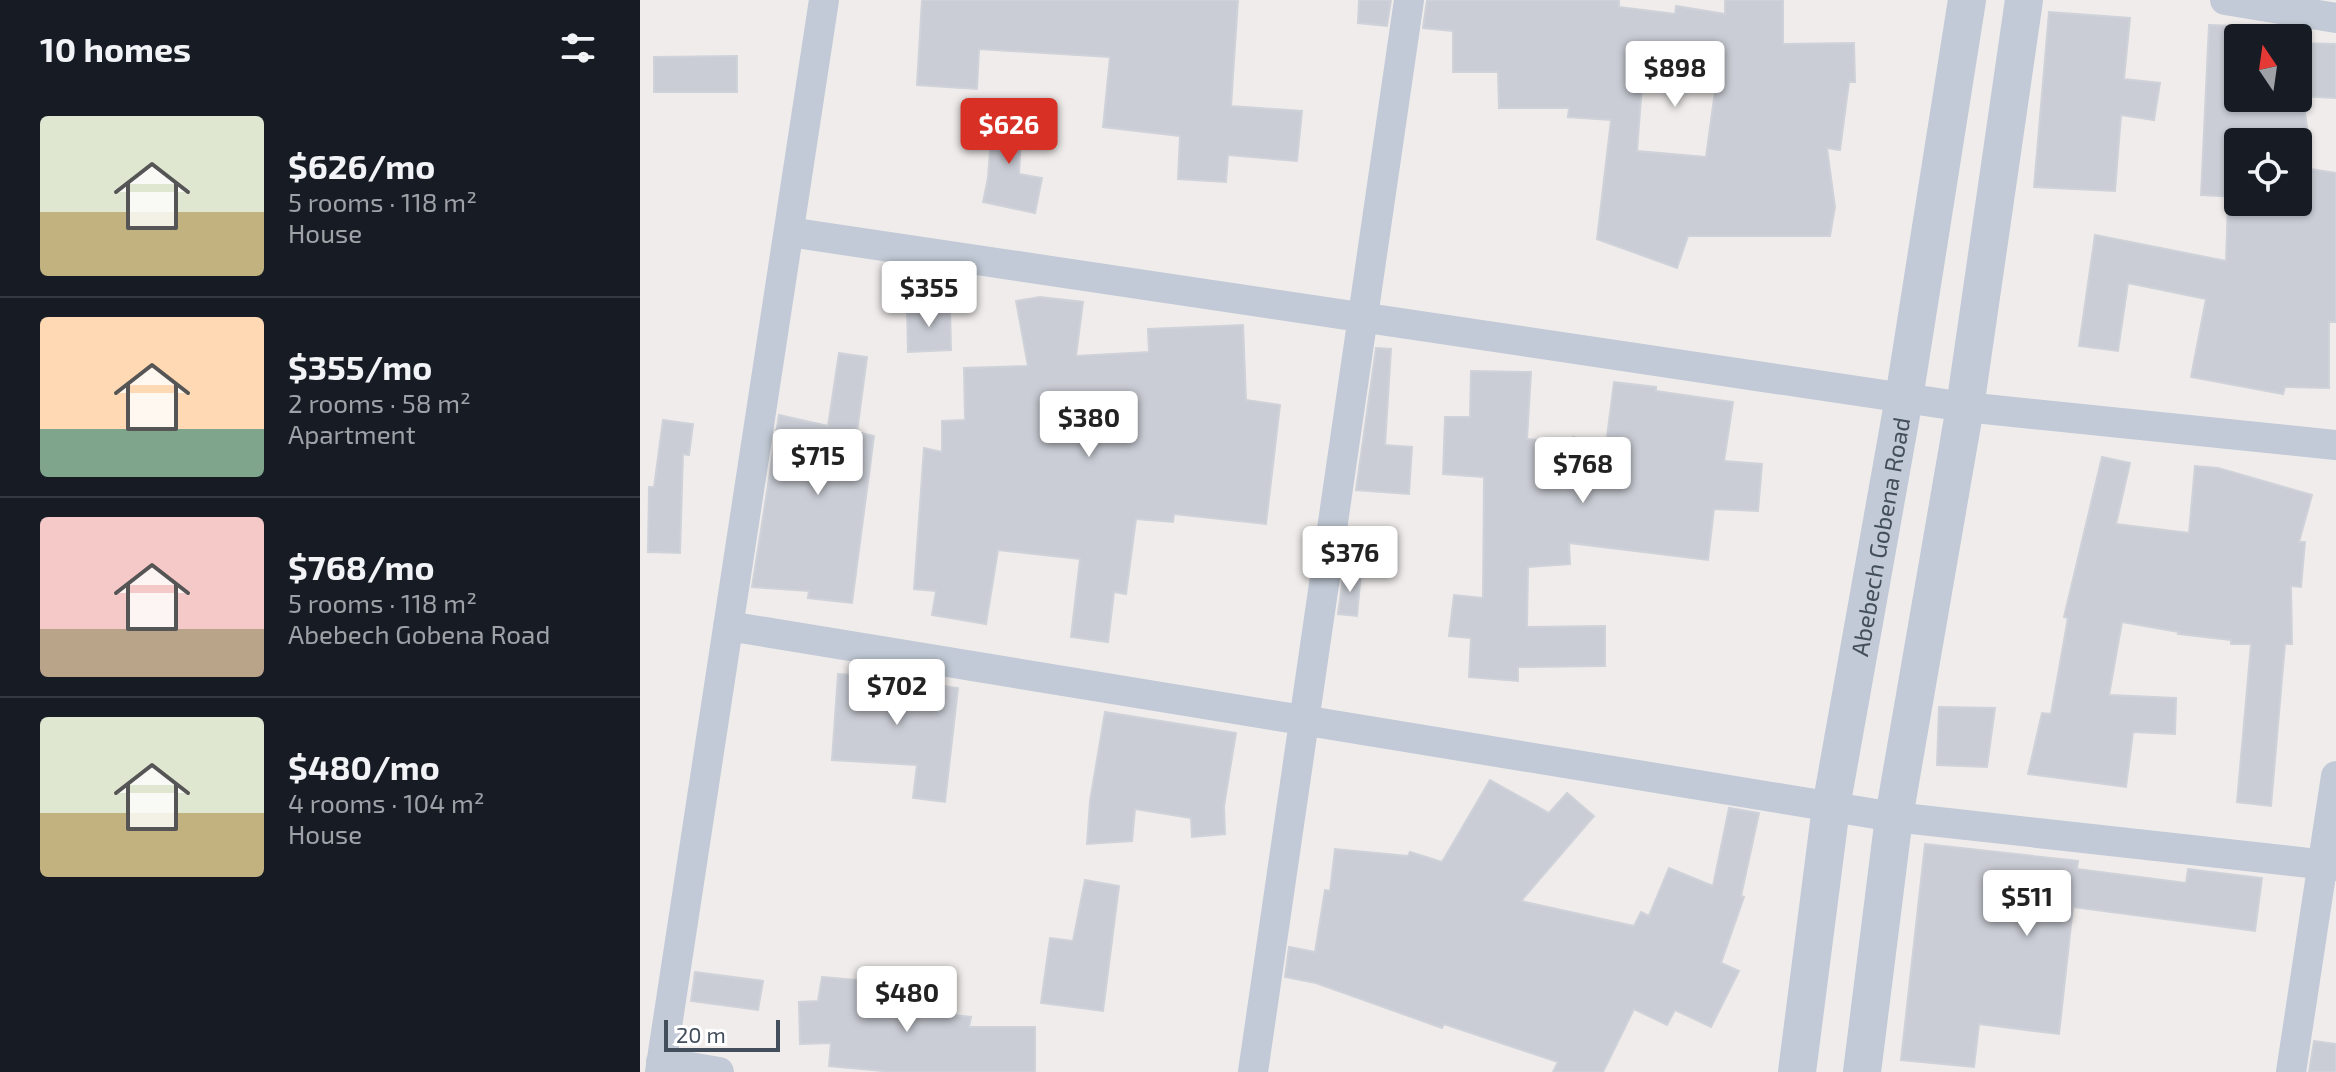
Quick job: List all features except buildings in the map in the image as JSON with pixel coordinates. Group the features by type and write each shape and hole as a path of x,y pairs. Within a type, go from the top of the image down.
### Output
{"street":[{"path":"719,1072 661,1067 824,0"},
{"path":"1253,1072 1409,0"},
{"name":"Abebech Gobena Road","path":"1797,1072 1831,807 1904,398 1967,0"},
{"path":"1862,1072 1894,817 1965,407 2024,0"},
{"path":"2225,0 2336,18"},
{"path":"789,232 1965,407 2336,445"},
{"path":"728,626 1894,817 2329,865"},
{"path":"2291,1072 2329,865 2336,776"}]}
